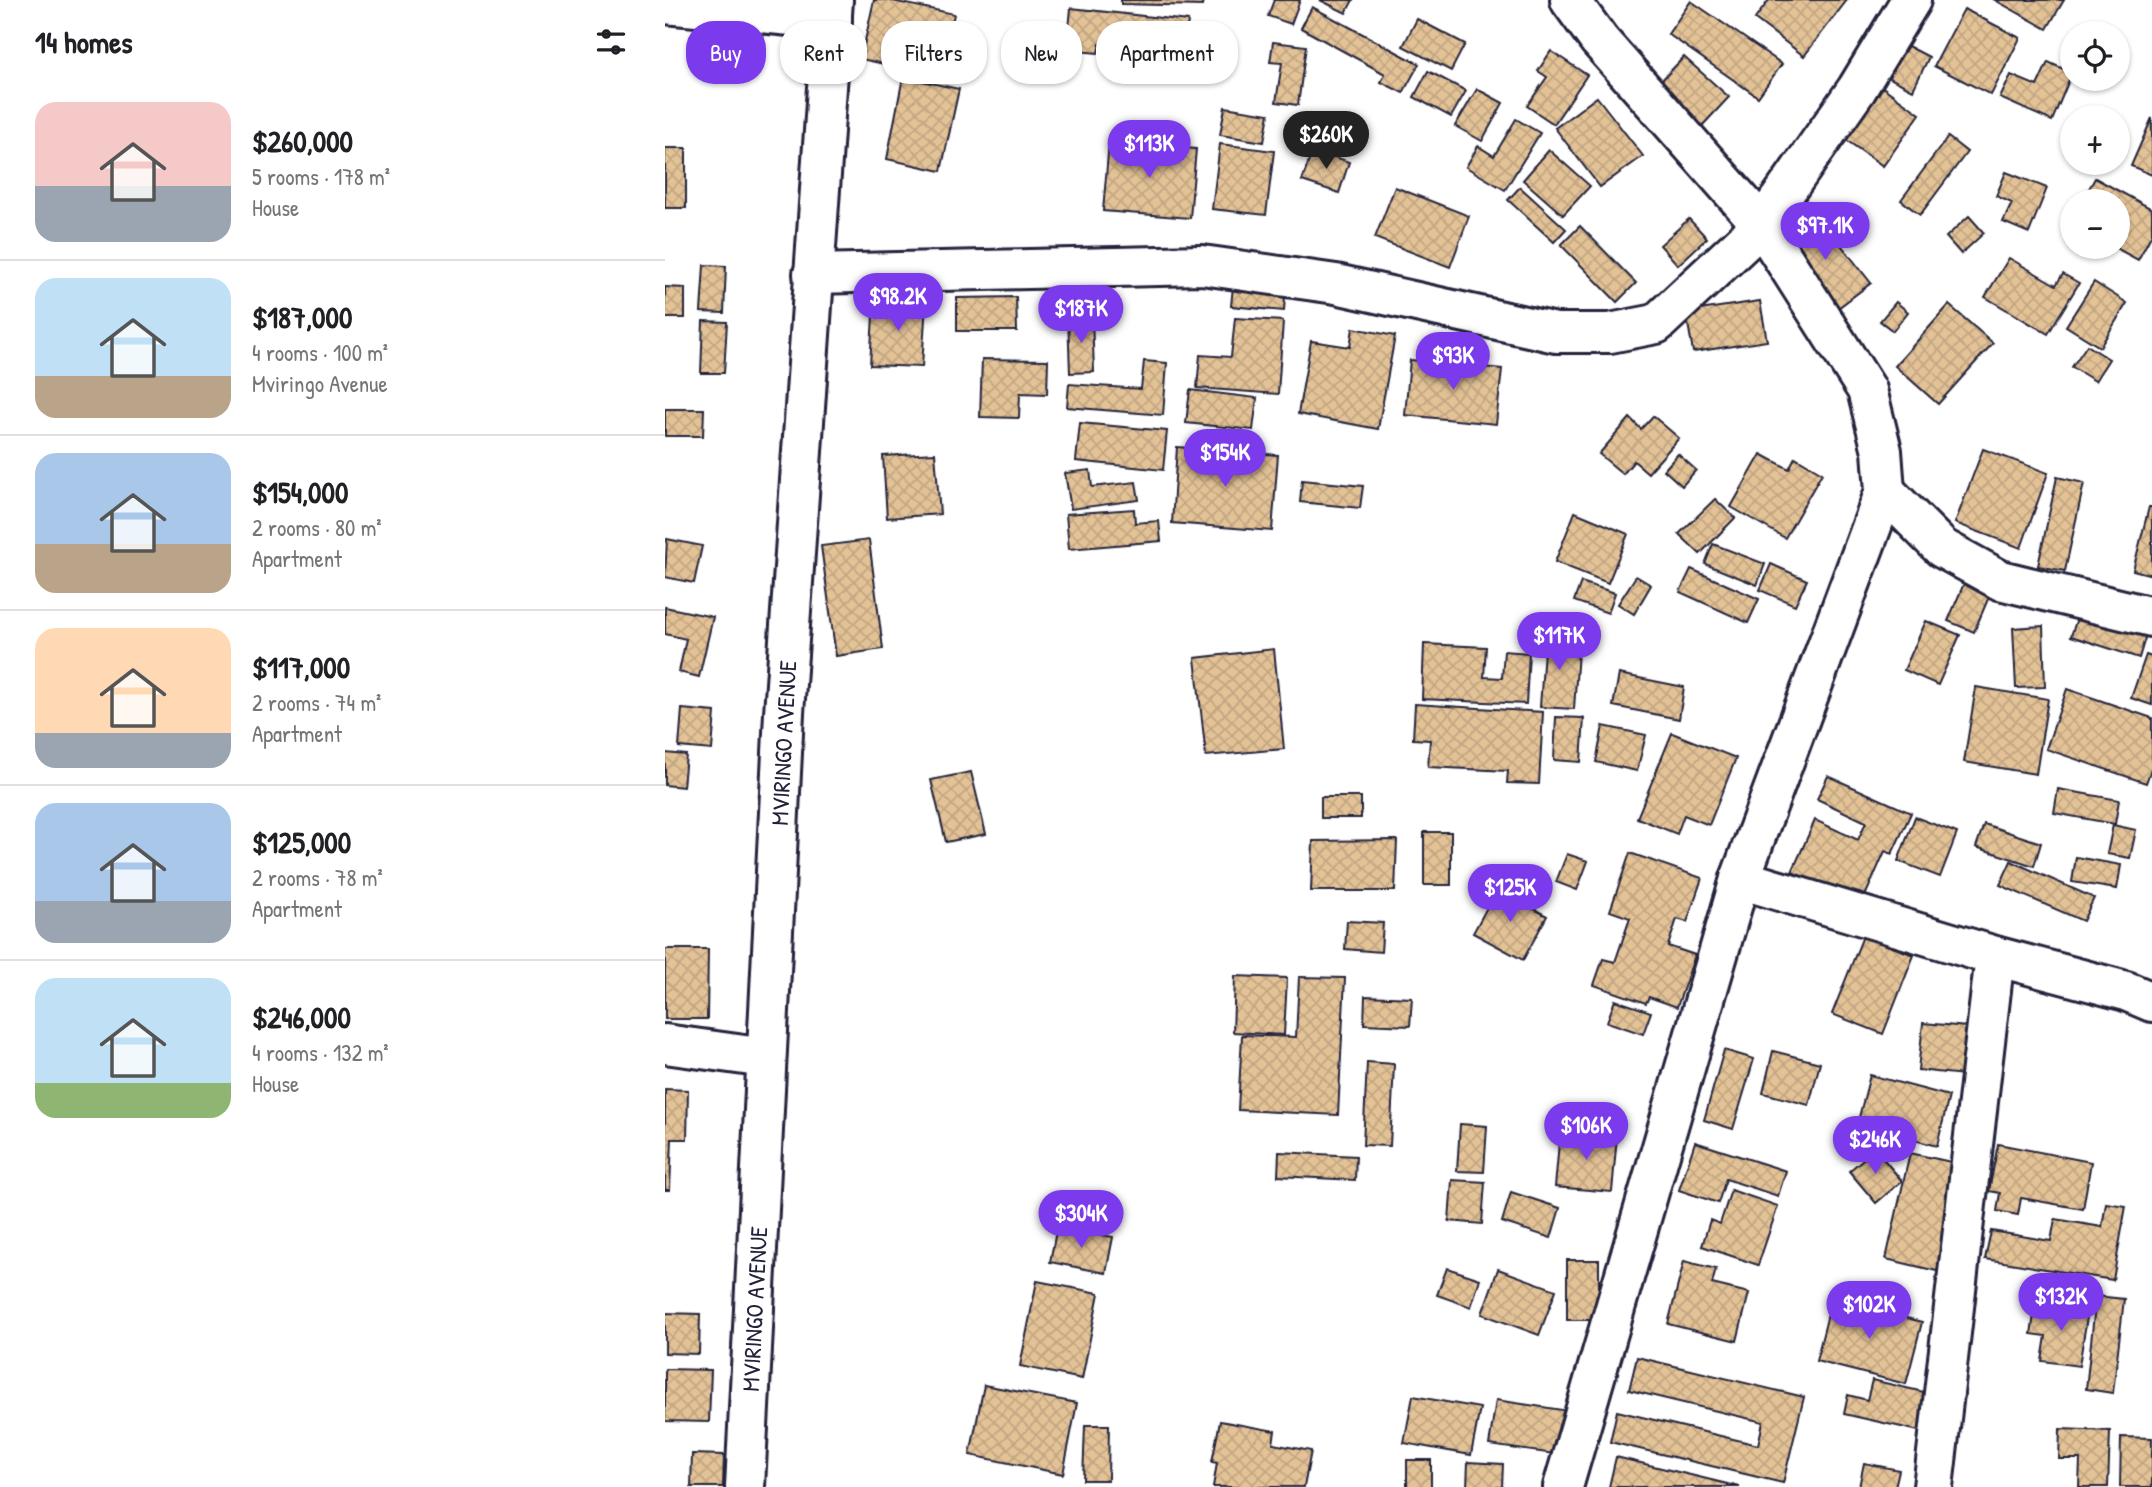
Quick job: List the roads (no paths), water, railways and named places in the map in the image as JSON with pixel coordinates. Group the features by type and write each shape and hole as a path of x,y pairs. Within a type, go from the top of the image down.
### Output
{"street":[{"path":"1563,1487 1740,879 1885,491 1882,451 1867,390 1762,225 1599,40 1570,0"},
{"path":"813,274 1202,265 1336,284 1556,332 1610,333 1656,324 1762,225 1857,89 1911,0"},
{"path":"665,4 832,10"},
{"name":"MVIRINGO AVENUE","path":"745,1487 784,713 832,10"},
{"path":"1885,491 1942,548 2000,580 2152,617"},
{"path":"1740,879 1995,956 2126,991 2152,1002"},
{"path":"1933,1487 1995,956"},
{"path":"665,1044 766,1058"}]}
